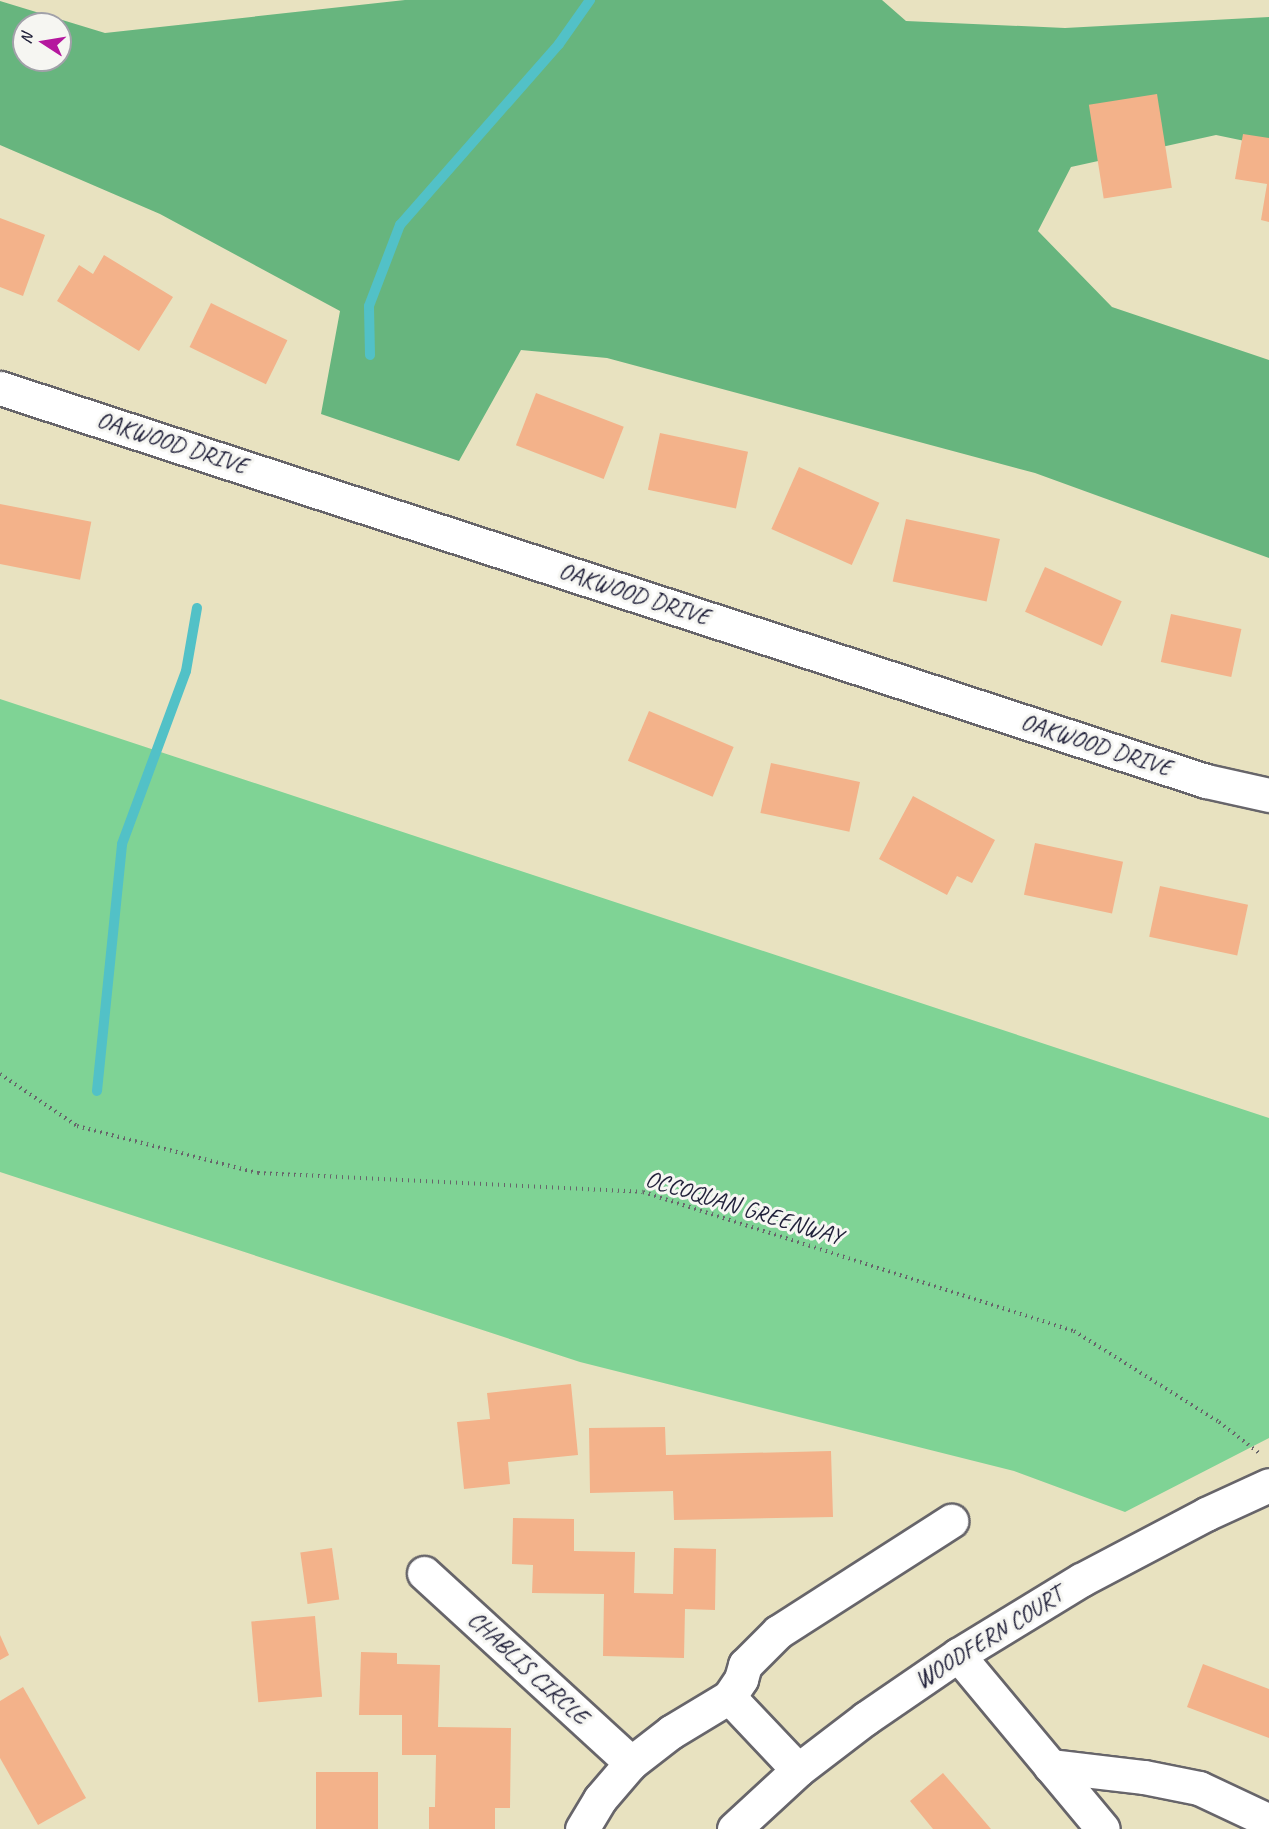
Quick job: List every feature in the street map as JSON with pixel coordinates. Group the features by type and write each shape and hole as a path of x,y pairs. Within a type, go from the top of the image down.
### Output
{"street":[{"name":"OAKWOOD DRIVE","path":"0,388 1194,777 1269,795"},
{"name":"WOODFERN COURT","path":"734,1829 798,1770 866,1718 958,1655 1081,1580 1206,1514 1266,1471"},
{"path":"582,1829 600,1799 631,1763 671,1732 729,1697 741,1678 745,1665 778,1632 951,1521"},
{"name":"CHABLIS CIRCLE","path":"424,1573 631,1763"},
{"path":"958,1655 1103,1829"},
{"path":"729,1697 798,1770"},
{"path":"1050,1766 1144,1777 1199,1788 1269,1821"}],"path":[{"name":"OCCOQUAN GREENWAY","path":"0,1074 77,1126 258,1173 643,1192 1074,1331 1219,1422 1266,1471"}],"green space":[{"path":"405,0 882,0 906,21 1065,28 1269,17 1269,146 1216,135 1071,167 1038,231 1112,307 1269,360 1269,558 1035,473 607,358 521,350 459,461 321,414 340,311 160,214 0,145 0,1 36,12 12,12 12,72 72,72 72,23 105,33"},
{"path":"0,699 1269,1118 1269,1438 1125,1512 1014,1471 580,1362 0,1172"}],"building":[{"path":"1157,94 1172,188 1104,199 1089,105"},
{"path":"1243,134 1269,138 1269,222 1261,220 1267,184 1235,179"},
{"path":"0,218 45,235 23,296 0,287"},
{"path":"104,255 173,297 139,351 57,301 79,265 93,274"},
{"path":"211,303 287,340 266,384 190,347"},
{"path":"536,393 624,427 604,479 516,445"},
{"path":"660,433 748,452 736,508 648,490"},
{"path":"799,467 879,503 852,565 771,529"},
{"path":"0,504 91,522 80,580 0,564"},
{"path":"906,519 1000,539 987,602 893,582"},
{"path":"1045,567 1122,601 1102,646 1025,612"},
{"path":"1171,614 1241,629 1231,677 1161,662"},
{"path":"649,711 734,747 713,797 628,761"},
{"path":"771,763 860,782 849,832 760,813"},
{"path":"913,796 995,840 972,883 957,876 947,895 879,859"},
{"path":"1035,843 1123,862 1112,914 1024,895"},
{"path":"1160,886 1248,905 1237,956 1149,937"},
{"path":"571,1384 578,1455 508,1462 510,1484 464,1489 457,1422 490,1419 487,1393"},
{"path":"665,1427 666,1455 831,1451 833,1517 674,1520 673,1491 590,1493 589,1428"},
{"path":"513,1518 574,1519 574,1551 635,1552 634,1593 673,1594 674,1548 716,1549 715,1610 685,1609 684,1658 603,1656 604,1594 532,1593 533,1565 512,1564"},
{"path":"332,1548 339,1599 308,1604 300,1552"},
{"path":"315,1616 322,1697 258,1702 251,1622"},
{"path":"0,1635 9,1655 0,1660"},
{"path":"361,1652 397,1653 397,1664 440,1665 438,1727 511,1728 510,1808 495,1808 495,1829 429,1829 429,1807 435,1807 436,1755 402,1755 402,1715 359,1715"},
{"path":"1203,1664 1269,1689 1269,1738 1187,1707"},
{"path":"23,1687 86,1798 38,1825 0,1758 0,1701"},
{"path":"316,1772 378,1772 378,1829 316,1829"},
{"path":"943,1773 991,1829 933,1829 910,1801"}],"waterway":[{"path":"370,355 369,306 400,225 559,44 590,0"},
{"path":"97,1091 122,844 186,671 197,608"}]}
